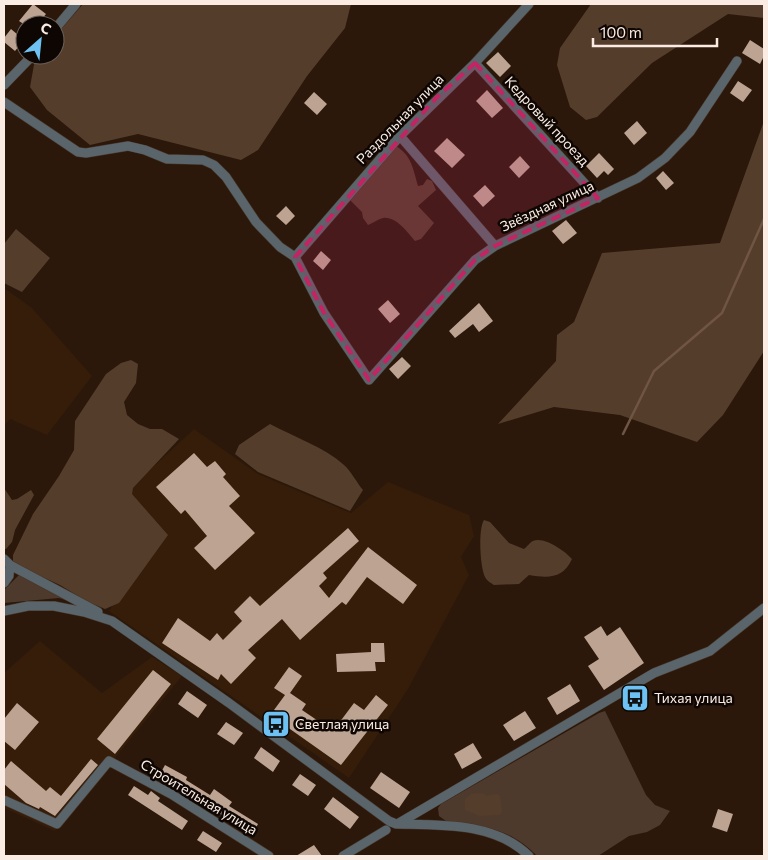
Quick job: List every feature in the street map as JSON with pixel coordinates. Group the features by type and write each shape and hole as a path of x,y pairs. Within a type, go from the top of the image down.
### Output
{"street":[{"path":"65,17 76,4"},
{"name":"Раздольная улица","path":"295,257 400,136 475,63 529,4"},
{"name":"Звёздная улица","path":"295,257 324,313 370,380 455,280 475,260 494,246 638,178 665,158 690,132 736,61"},
{"name":"Кедровый проезд","path":"475,63 598,198"},
{"path":"4,85 23,65"},
{"path":"4,102 78,152 86,153 128,146 145,150 167,159 203,160 214,165 226,177 256,222 280,248 295,257"},
{"path":"400,136 494,246"},
{"path":"4,584 9,576 7,562"},
{"path":"7,562 112,621 249,718 382,817 396,824 449,826 480,830 509,841 529,856"},
{"path":"4,611 28,606 54,606 84,612 112,621"},
{"path":"396,824 406,820 654,673 710,651 764,608"},
{"name":"Строительная улица","path":"4,800 57,824 109,761 114,762 171,794 269,856"},
{"path":"343,856 386,830"}],"highlighted area":[{"path":"475,63 598,198 495,246 475,260 369,380 324,313 295,257 436,98"}],"shaded area":[{"path":"83,4 351,4 345,28 307,76 258,150 241,160 138,134 90,145 47,110 30,87 34,65 65,65 65,25"},
{"path":"591,4 764,4 764,18 728,14 652,63 597,117 586,120 570,107 557,65 560,48"},
{"path":"764,121 764,351 723,415 697,442 620,415 554,407 498,424 556,361 557,335 574,322 602,253 720,243"},
{"path":"396,146 409,159 418,186 423,185 427,179 432,181 436,190 418,206 434,223 421,239 415,241 397,222 388,218 379,219 368,225 363,218 362,212 350,200"},
{"path":"16,229 50,258 22,292 4,283 4,244"},
{"path":"4,288 32,308 92,376 47,435 10,419 4,426"},
{"path":"131,360 138,364 136,383 124,402 127,415 138,424 150,429 162,429 179,439 133,488 132,494 168,535 119,603 105,609 86,601 60,585 18,566 13,561 13,555 33,514 74,450 75,421 106,374 121,363"},
{"path":"270,424 318,448 347,468 363,490 350,511 258,472 235,454 239,445"},
{"path":"194,429 258,474 351,513 388,482 469,515 474,536 461,557 469,575 408,689 349,778 109,611 164,534 126,492"},
{"path":"4,488 12,500 31,490 34,495 15,530 12,542 6,549 4,549"},
{"path":"484,520 490,522 509,543 524,549 533,541 548,542 572,559 564,570 554,576 529,575 519,584 494,585 486,578 483,572 480,539"},
{"path":"20,574 72,602 59,598 4,603 4,590"},
{"path":"40,641 102,693 152,657 182,676 55,831 4,808 4,673"},
{"path":"605,711 646,795 655,805 670,811 660,825 647,832 629,836 598,856 537,856 517,839 506,834 484,827 446,821 439,816 438,808 441,804"},
{"path":"482,793 487,796 497,794 500,796 502,812 499,815 480,816 465,810 465,799 471,794"}],"building":[{"path":"33,4 46,14 45,15 24,15"},
{"path":"11,29 15,32 15,51 4,42 4,38"},
{"path":"750,40 764,49 764,56 760,64 742,53"},
{"path":"498,52 511,66 500,77 486,63"},
{"path":"738,81 752,90 743,102 730,93"},
{"path":"487,90 503,108 492,118 476,101"},
{"path":"314,92 327,104 317,115 304,103"},
{"path":"637,121 647,133 634,145 624,133"},
{"path":"447,138 465,155 452,168 434,151"},
{"path":"599,153 614,169 608,175 604,171 597,178 586,166"},
{"path":"520,156 530,167 519,178 509,167"},
{"path":"663,171 674,183 666,190 656,178"},
{"path":"485,185 495,196 483,207 473,196"},
{"path":"286,206 295,216 286,225 276,216"},
{"path":"566,220 577,233 563,244 552,231"},
{"path":"321,251 331,260 323,270 313,261"},
{"path":"388,300 400,314 390,323 378,309"},
{"path":"479,303 493,321 479,332 473,324 455,338 449,331"},
{"path":"402,357 411,366 398,379 389,369"},
{"path":"194,453 207,467 215,461 226,474 223,477 240,496 229,506 255,533 215,570 194,548 207,536 185,510 181,514 156,487"},
{"path":"348,528 359,541 323,573 327,578 319,586 329,598 368,547 417,585 403,604 367,577 346,605 342,602 300,640 282,619 248,650 256,658 231,684 221,674 218,680 162,643 178,618 210,641 217,633 223,640 242,621 234,612 250,596 260,606"},
{"path":"601,626 607,636 620,627 644,663 604,690 588,666 599,659 584,637"},
{"path":"371,643 384,643 385,662 375,662 376,671 337,672 336,654 371,652"},
{"path":"289,667 302,676 290,693 306,704 302,710 333,731 354,703 364,710 376,695 388,705 341,765 273,717 277,712 274,710 285,695 274,688"},
{"path":"153,670 171,684 115,754 97,739"},
{"path":"570,684 580,701 557,715 547,698"},
{"path":"187,691 207,705 198,718 178,704"},
{"path":"17,703 39,722 15,750 4,741 4,719"},
{"path":"525,711 536,728 514,741 503,725"},
{"path":"226,722 243,733 234,745 217,734"},
{"path":"473,743 482,758 462,769 454,754"},
{"path":"261,747 280,761 273,772 254,758"},
{"path":"91,759 98,765 55,816 40,807 39,809 26,803 4,784 4,770 11,761 46,791 50,787 61,796"},
{"path":"165,765 187,777 186,780 210,795 214,789 232,802 229,806 258,824 252,835 190,794 192,791 160,774"},
{"path":"381,772 410,792 399,808 370,788"},
{"path":"300,774 316,785 308,796 292,785"},
{"path":"134,786 148,795 151,791 160,798 158,801 188,821 182,830 128,795"},
{"path":"333,797 359,817 350,829 324,809"},
{"path":"718,809 733,814 727,832 712,827"},
{"path":"203,831 222,843 216,852 197,840"},
{"path":"314,845 322,856 296,856"}],"waterway":[{"path":"623,434 654,371 722,313 764,219"}],"place":[{"name":"Тихая улица","path":"635,698"},
{"name":"Светлая улица","path":"276,724"}]}
